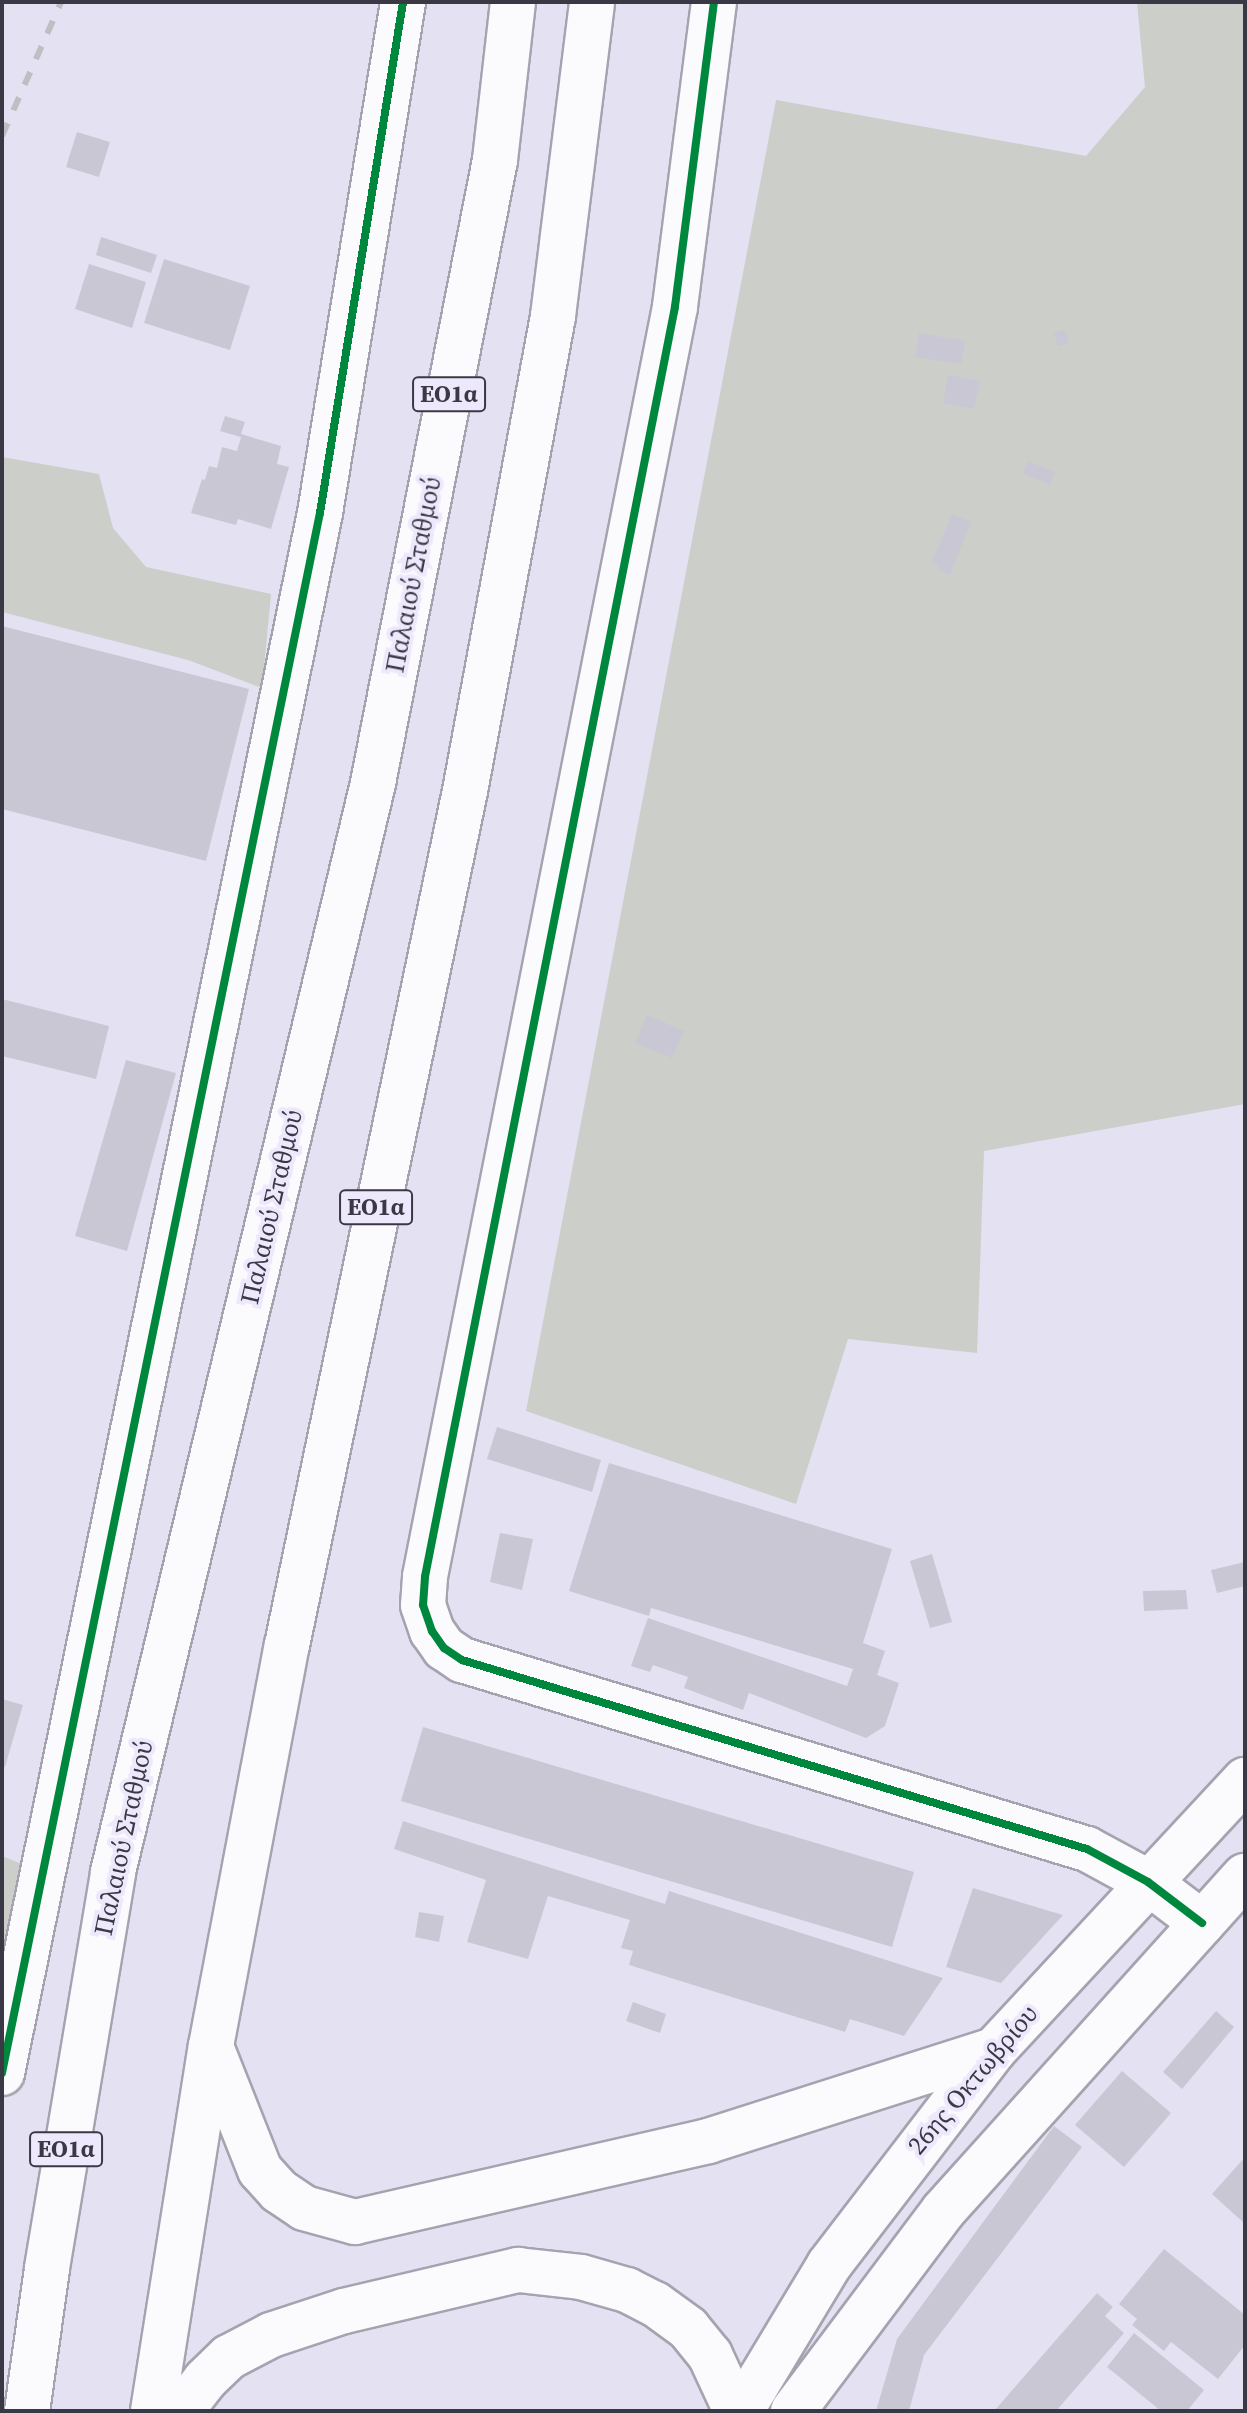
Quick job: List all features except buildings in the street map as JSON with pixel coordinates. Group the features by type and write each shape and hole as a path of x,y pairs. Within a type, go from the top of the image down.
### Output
{"main road":[{"path":"2,2073 320,513 403,2"},
{"name":"Παλαιού Σταθμού","path":"27,2411 113,1872 373,783 495,160 513,2"},
{"name":"ΕΟ1α","path":"153,2411 211,2046 312,1521 465,791 547,347 592,2"},
{"path":"714,2 675,307 425,1577 423,1605 432,1631 444,1648 462,1660 1087,1849 1148,1882 1202,1923"},
{"name":"26ης Οκτωβρίου","path":"738,2411 829,2265 994,2050 1245,1780"},
{"path":"793,2411 943,2211 1245,1876"},
{"path":"211,2046 260,2170 279,2191 304,2208 355,2222 708,2141 994,2050"},
{"path":"181,2411 205,2380 229,2357 271,2335 344,2311 518,2270 581,2277 627,2290 655,2304 688,2328 710,2355 738,2411"}],"shaded area":[{"path":"1137,2 1245,2 1245,1104 984,1151 977,1353 848,1339 796,1504 526,1411 776,100 1086,156 1145,87"},
{"path":"2,457 99,474 113,528 146,567 271,594 262,688 188,660 2,612"},
{"path":"2,1856 22,1864 2,1949"}],"railway":[{"path":"2,136 61,2"}],"cycle path":[{"path":"2,2073 320,513 403,2"},
{"path":"714,2 675,307 425,1577 423,1605 432,1631 444,1648 462,1660 1087,1849 1148,1882 1202,1923"}]}
